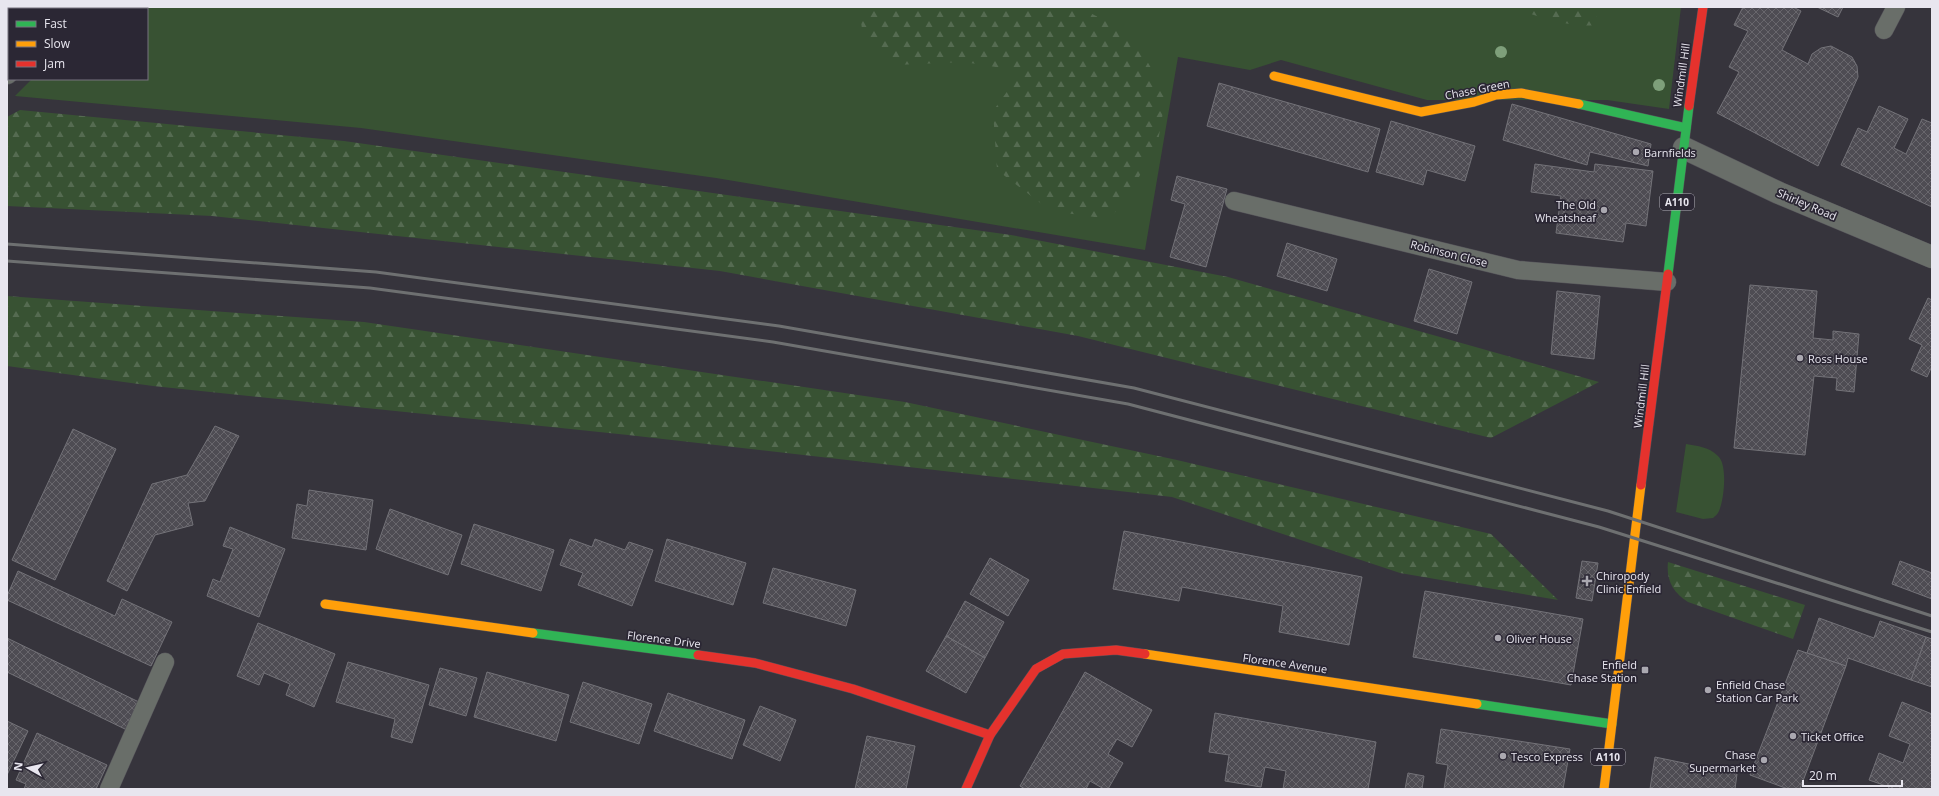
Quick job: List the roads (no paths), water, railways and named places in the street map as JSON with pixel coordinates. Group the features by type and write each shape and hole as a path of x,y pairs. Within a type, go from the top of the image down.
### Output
{"street":[{"name":"Windmill Hill","path":"1604,789 1629,576 1703,7"},
{"name":"Chase Green","path":"1274,76 1421,112 1474,102 1496,95 1521,93 1596,107 1685,138"},
{"name":"Shirley Road","path":"1685,138 1779,193 1932,257"},
{"name":"Florence Drive","path":"326,604 755,663 853,689 990,735"},
{"name":"Florence Avenue","path":"966,789 990,735 1036,669 1063,654 1116,650 1612,724"}],"lane":[{"path":"1884,30 1896,7"},
{"name":"Robinson Close","path":"1234,201 1518,270 1667,282"},
{"path":"109,789 165,662"}],"railway":[{"path":"7,244 376,272 779,326 1134,388 1608,511 1932,616"},
{"path":"7,261 370,288 773,342 1128,404 1599,527 1932,632"}],"place":[{"name":"Barnfields","path":"1636,152"},
{"name":"The Old Wheatsheaf","path":"1604,210"},
{"name":"Ross House","path":"1800,358"},
{"name":"Chiropody Clinic Enfield","path":"1587,581"},
{"name":"Oliver House","path":"1498,638"},
{"name":"Enfield Chase Station","path":"1645,670"},
{"name":"Enfield Chase Station Car Park","path":"1708,690"},
{"name":"Ticket Office","path":"1793,736"},
{"name":"Tesco Express","path":"1503,756"},
{"name":"Chase Supermarket","path":"1764,760"}]}
